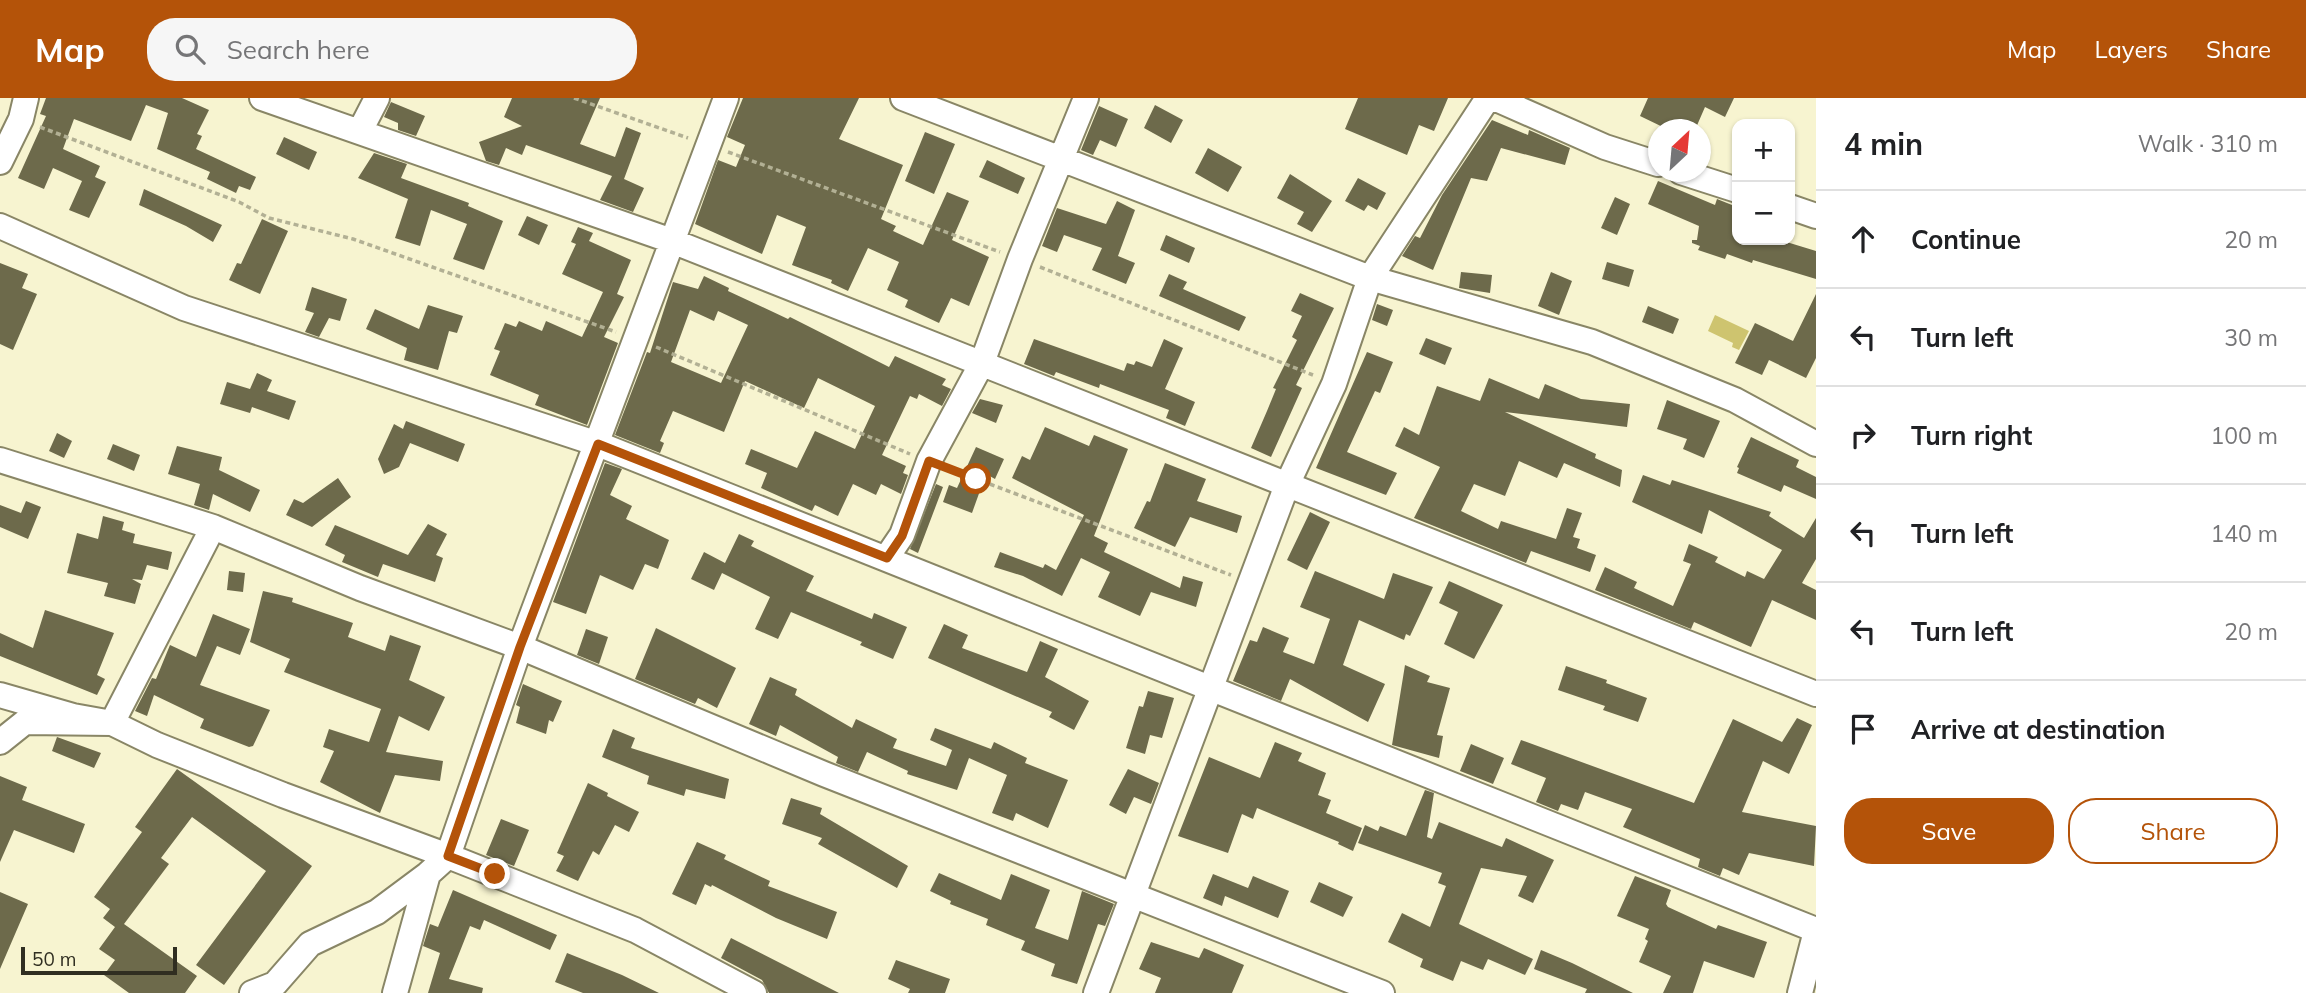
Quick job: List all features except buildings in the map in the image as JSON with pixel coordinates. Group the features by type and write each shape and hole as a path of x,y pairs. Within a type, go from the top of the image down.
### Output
{"street":[{"path":"262,98 672,241 1816,694"},
{"path":"360,131 377,98"},
{"path":"252,993 275,984 310,944 377,912 448,856 520,647 598,444 633,338 726,98"},
{"path":"903,98 1370,278 1592,342 1735,400 1816,444"},
{"path":"887,558 902,536 929,461 982,363 1020,259 1086,98"},
{"path":"1096,993 1287,485 1334,384 1370,278 1488,98"},
{"path":"1494,98 1605,146 1648,161"},
{"path":"0,162 24,109"},
{"path":"1711,182 1732,188"},
{"path":"1795,209 1816,216"},
{"path":"0,226 184,308 598,444 1213,687 1816,930 1800,993"},
{"path":"0,460 213,527 360,588 520,647 824,774 1382,993"},
{"path":"112,723 213,527"},
{"path":"0,695 73,716 112,723 157,745 283,795 448,856 635,930 754,993"},
{"path":"0,742 25,722 112,723"},
{"path":"395,993 428,874"}],"path":[{"path":"574,98 1020,259 1334,384"},
{"path":"24,109 270,218 353,239 633,338 929,461 1252,583"}],"shaded area":[{"path":"1715,315 1749,331 1739,350 1732,347 1733,343 1708,331"}],"route":[{"path":"495,874 448,856 520,647 598,444 887,558 902,536 929,461 976,479"}]}
